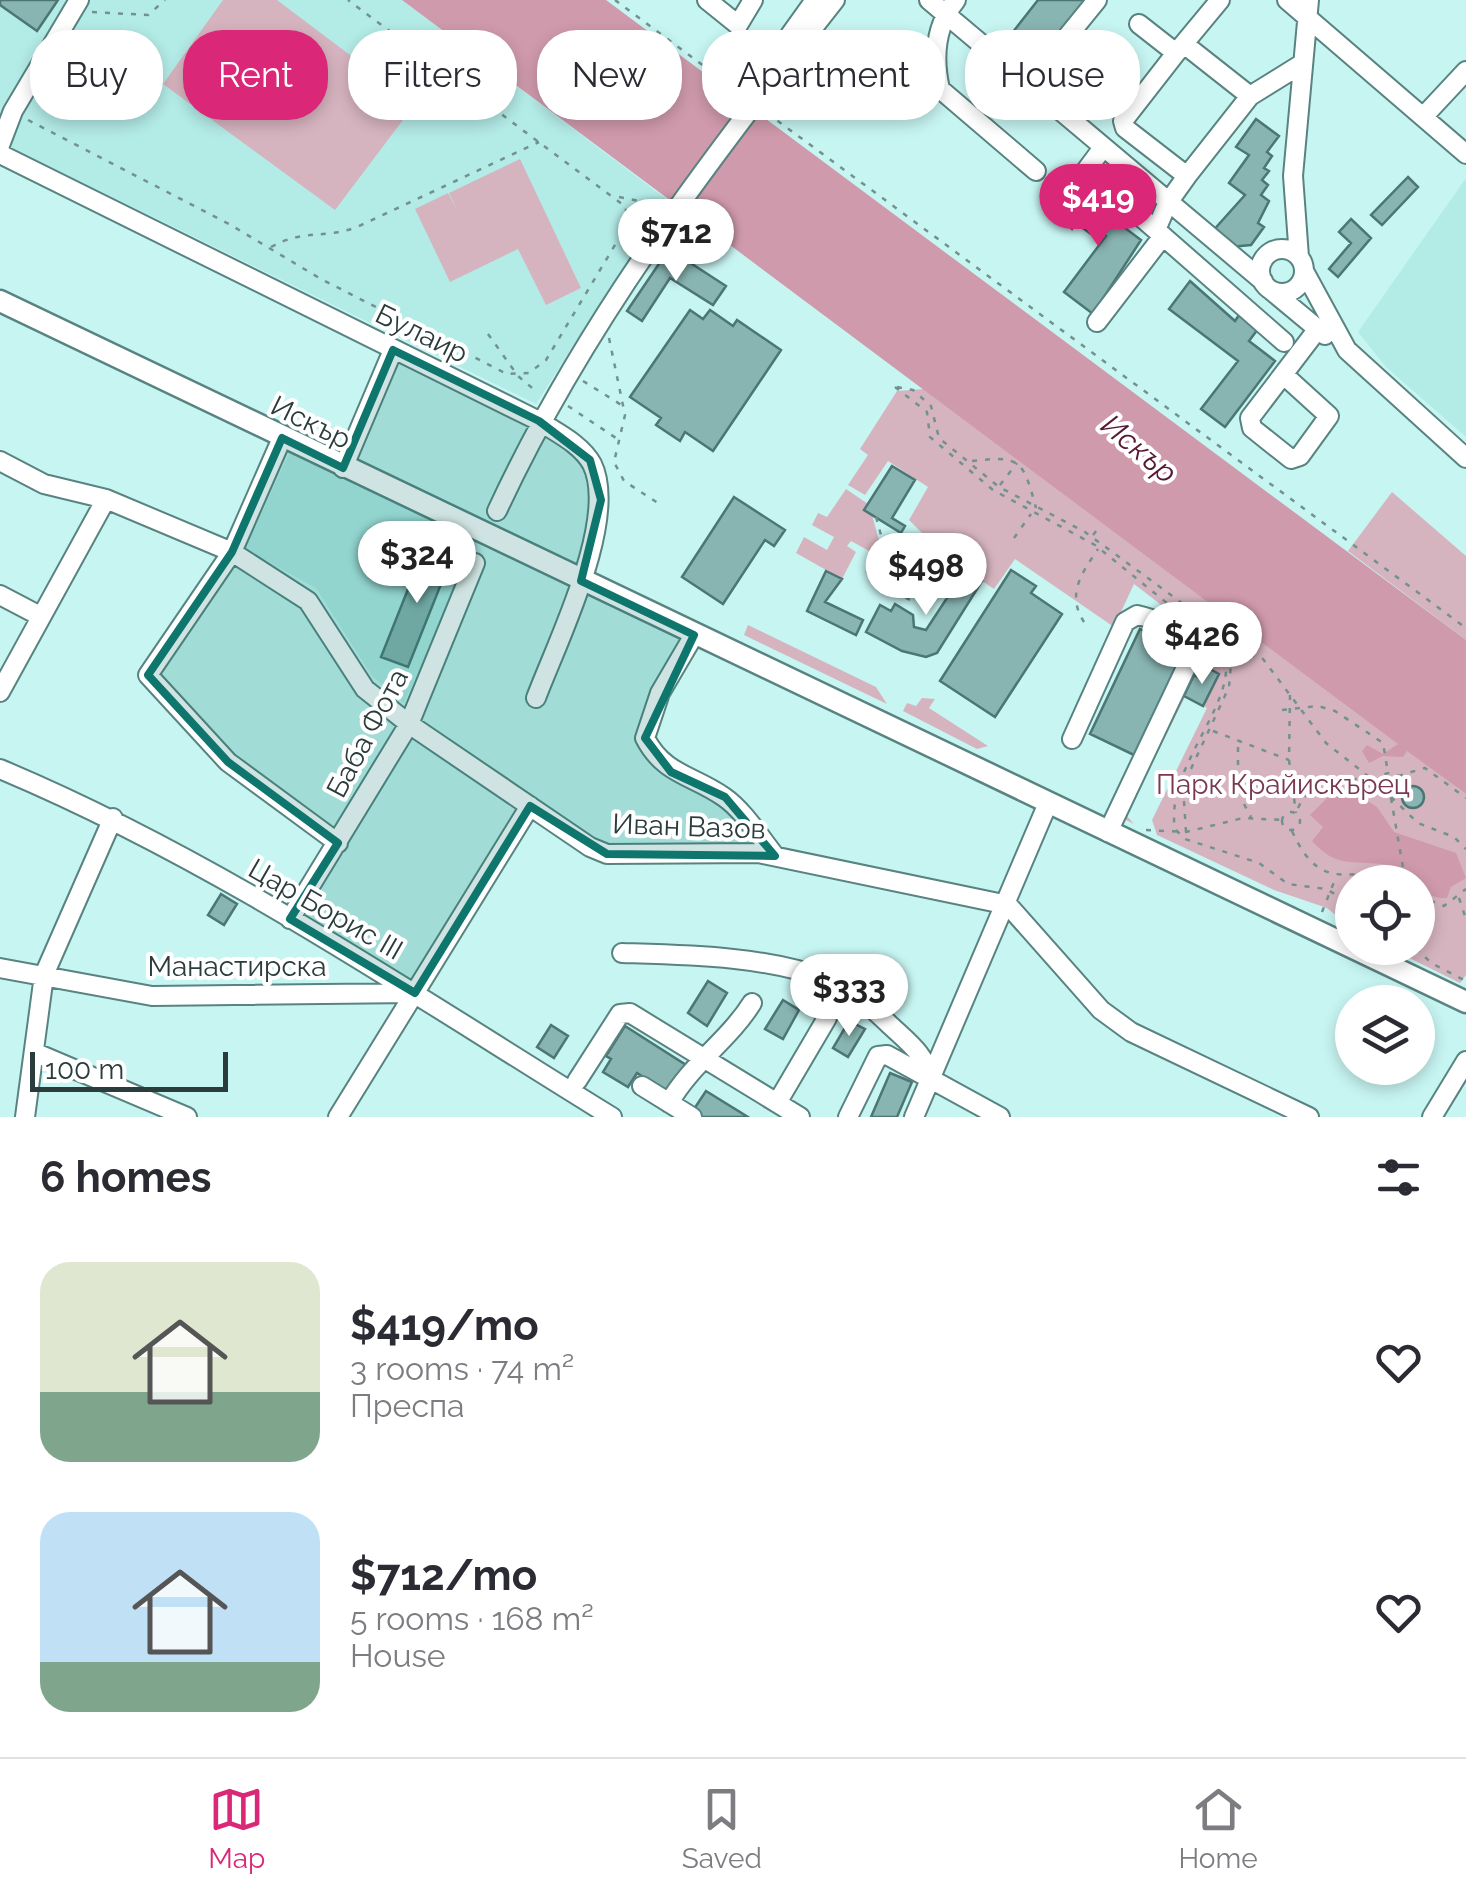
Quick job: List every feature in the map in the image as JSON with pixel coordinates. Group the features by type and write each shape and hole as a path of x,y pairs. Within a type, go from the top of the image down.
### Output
{"main road":[{"name":"Искър","path":"0,301 580,582 1466,1002"}],"street":[{"path":"707,0 738,25 752,0"},
{"path":"794,30 815,0"},
{"path":"811,30 835,0"},
{"path":"929,0 950,7 973,30"},
{"path":"1072,30 1096,0"},
{"path":"1187,176 1124,128 1123,121 1220,0"},
{"path":"1287,0 1308,9 1466,154"},
{"path":"1308,9 1325,0"},
{"path":"0,145 13,111 77,5"},
{"path":"1266,285 1282,292 1294,288 1301,264 1292,214 1300,65 1308,9"},
{"path":"1139,24 1250,96"},
{"path":"1097,322 1160,233 1166,204 1250,96 1300,65"},
{"path":"1423,117 1466,72"},
{"path":"945,94 1036,171"},
{"path":"497,512 539,421 569,372 678,208 744,120"},
{"path":"1068,120 1346,350 1466,458"},
{"path":"1058,208 1102,149"},
{"name":"Булаир","path":"0,154 539,421 590,460 599,481 601,500 580,582 536,698"},
{"path":"1103,184 1284,342"},
{"path":"1266,285 1266,257 1292,214"},
{"path":"1236,257 1266,257 1288,250 1301,264 1346,350"},
{"path":"1284,376 1329,416 1296,458 1250,424 1284,376 1318,330"},
{"path":"343,468 393,350"},
{"path":"282,438 232,552 148,675 228,762 338,843"},
{"name":"Иван Вазов","path":"0,461 44,484 106,499 232,552 308,601 365,688 409,724 607,854 775,856 1008,905"},
{"path":"0,692 106,499"},
{"name":"Баба Фота","path":"290,919 409,724 474,563"},
{"path":"0,595 40,616"},
{"path":"1072,739 1125,622 1137,615 1150,618 1190,640 1195,647 1191,658 1108,832"},
{"path":"694,635 660,693 645,738 671,772 725,797 775,856"},
{"name":"Цар Борис III","path":"0,770 114,818 416,993 612,1117"},
{"path":"914,1117 1048,804"},
{"path":"338,1117 530,806"},
{"path":"25,1117 44,975 114,818"},
{"path":"1008,905 1101,1010 1131,1032 1309,1117"},
{"path":"622,953 775,966 829,980 860,997 906,1040 928,1062 930,1080"},
{"name":"Манастирска","path":"0,968 152,996 416,993"},
{"path":"670,1103 702,1057 732,1034 752,1003"},
{"path":"578,1081 620,1014 630,1014 790,1112 827,1018"},
{"path":"36,1053 187,1117"},
{"path":"848,1117 878,1056 887,1056 1000,1117"},
{"path":"1432,1117 1459,1089 1466,1061"},
{"path":"642,1086 692,1117"}],"path":[{"path":"77,5 148,15 164,0"},
{"path":"348,0 617,197 628,216 546,360 518,376"},
{"path":"615,0 702,66"},
{"path":"738,25 745,30"},
{"path":"13,111 518,376 619,440"},
{"path":"773,120 1466,628"},
{"path":"268,248 301,232 339,234 540,141"},
{"path":"604,317 624,407 612,456 616,471 661,505"},
{"path":"488,334 518,376"},
{"path":"569,372 624,407"},
{"path":"1188,620 1100,546 1092,536 1034,510 999,487 936,434 931,406 913,390 895,387 928,412 929,432 936,442 994,490 1100,546 1201,617 1232,650 1263,659 1298,709 1336,753 1378,784 1382,793 1418,822 1454,837 1466,848"},
{"path":"971,462 1006,457 1018,462 1026,473 1034,510 1014,538"},
{"path":"999,487 1018,462"},
{"path":"876,518 887,554"},
{"path":"1092,536 1100,525"},
{"path":"1084,622 1077,612 1074,587 1100,546"},
{"path":"887,554 911,558 926,568 932,578 924,600 914,602 870,580 867,572 876,559 887,554"},
{"path":"1177,832 1174,811 1180,772 1227,685 1226,656 1212,637 1196,627"},
{"path":"1186,832 1183,786 1212,730 1227,685 1232,650"},
{"path":"1216,681 1241,687"},
{"path":"1289,692 1289,760 1300,823 1292,830"},
{"path":"1282,710 1318,706 1350,719 1379,739 1388,773 1378,784"},
{"path":"1212,730 1289,760"},
{"path":"1238,740 1238,765"},
{"path":"1388,773 1398,776 1425,768 1466,798"},
{"path":"1391,797 1402,787 1398,776"},
{"path":"1296,813 1303,798 1324,782 1346,777 1378,784"},
{"path":"1391,797 1402,865"},
{"path":"1244,804 1252,818"},
{"path":"1282,820 1287,813 1296,813"},
{"path":"1136,829 1186,832 1252,818 1282,820 1314,863 1335,875"},
{"path":"1177,832 1258,863 1288,884 1335,894"},
{"path":"1314,930 1335,880"},
{"path":"1435,903 1444,906 1459,898 1466,888"},
{"path":"1459,898 1466,919"},
{"path":"1433,965 1466,981"}],"highlighted area":[{"path":"393,350 539,421 590,460 601,500 581,581 694,635 645,738 671,772 725,797 775,856 607,854 530,806 415,993 290,919 338,843 228,762 148,675 232,552 282,438 343,468"}],"shaded area":[{"path":"0,0 402,0 442,30 348,30 348,120 517,120 517,87 537,102 537,120 561,120 673,204 585,327 536,404 0,142"},
{"path":"1466,178 1466,437 1386,367 1358,332"},
{"path":"291,449 478,542 404,703 372,676 316,588 245,549"}],"green space":[{"path":"223,0 277,0 317,30 202,30"},
{"path":"328,38 348,54 348,120 403,120 335,210 212,120 328,120"},
{"path":"183,56 183,99 163,84"},
{"path":"520,159 581,288 546,305 518,249 450,282 415,209 448,193 457,210 449,193"},
{"name":"Парк Крайискърец","path":"924,389 1466,794 1466,975 1460,983 1423,965 1435,965 1435,865 1335,865 1335,915 1157,835 1152,820 1207,708 1185,697 1126,815 1134,824 1122,818 1207,640 1134,584 1114,627 1015,559 994,589 954,562 941,580 938,569 925,555 931,542 909,520 928,487 888,461 865,495 848,485 868,455 860,449 897,391"},
{"path":"846,489 868,504 864,510 872,515 879,540 871,552 851,541 847,546 856,552 842,579 796,553 804,537 827,550 834,537 812,525 818,513 827,517"},
{"path":"1392,492 1466,556 1466,640 1348,551"},
{"path":"748,625 876,687 887,704 744,635"},
{"path":"922,698 935,699 929,708 988,746 977,749 903,711 907,703 916,706"}],"water":[{"path":"402,0 606,0 646,30 537,30 537,101 517,86 517,30 442,30"},
{"path":"682,57 702,71 702,120 767,120 1466,640 1466,794 1407,751 1403,757 1383,756 1369,763 1362,751 1367,745 1383,754 1398,744 563,120 682,120"},
{"path":"1353,792 1377,807 1394,832 1456,853 1466,878 1451,887 1447,898 1439,898 1435,897 1435,865 1386,865 1344,861 1328,855 1312,841 1323,827 1310,815 1331,794"}],"building":[{"path":"0,0 58,0 38,30 0,5"},
{"path":"1038,0 1089,0 1065,30 1014,30"},
{"path":"1256,119 1279,136 1267,152 1272,156 1262,180 1268,185 1261,195 1269,201 1258,223 1264,227 1251,245 1230,247 1211,233 1245,195 1229,183 1249,155 1236,147"},
{"path":"1408,177 1418,187 1382,225 1371,215"},
{"path":"1080,189 1122,214 1117,222 1141,240 1093,314 1064,292 1106,236 1095,228 1091,234 1076,223 1072,229 1059,218"},
{"path":"1351,219 1371,238 1338,277 1329,269 1351,243 1339,232"},
{"path":"669,249 726,286 713,305 670,278 642,321 627,311"},
{"path":"1190,281 1235,321 1239,315 1258,329 1249,341 1275,361 1225,427 1201,409 1238,361 1169,309"},
{"path":"690,310 703,319 710,310 733,326 737,320 781,350 713,451 685,432 680,441 656,425 661,418 630,397"},
{"path":"892,466 915,480 892,518 905,526 901,533 864,510"},
{"path":"734,497 785,530 774,546 765,540 723,604 682,577"},
{"path":"426,544 453,554 408,667 381,657"},
{"path":"958,564 982,581 937,653 926,657 902,651 866,632 880,605 891,611 895,604 913,615 914,627 926,630 947,598 940,592"},
{"path":"1011,570 1036,586 1031,593 1062,614 995,717 940,681"},
{"path":"826,571 842,579 825,602 863,620 856,635 807,611"},
{"path":"1140,629 1184,650 1134,755 1090,734"},
{"path":"1208,668 1219,674 1203,706 1184,696 1194,675 1202,679"},
{"path":"1413,786 1421,789 1421,805 1413,808 1405,805 1402,797 1405,789"},
{"path":"221,894 237,904 224,925 208,915"},
{"path":"708,981 727,993 707,1026 688,1013"},
{"path":"783,1000 799,1010 783,1039 765,1029"},
{"path":"849,1021 865,1029 848,1057 833,1048"},
{"path":"551,1025 568,1036 554,1058 537,1047"},
{"path":"625,1026 686,1065 669,1093 637,1073 628,1087 603,1072 611,1059 606,1056"},
{"path":"890,1073 912,1082 897,1117 871,1117"},
{"path":"706,1091 748,1117 700,1117 692,1112"}]}
